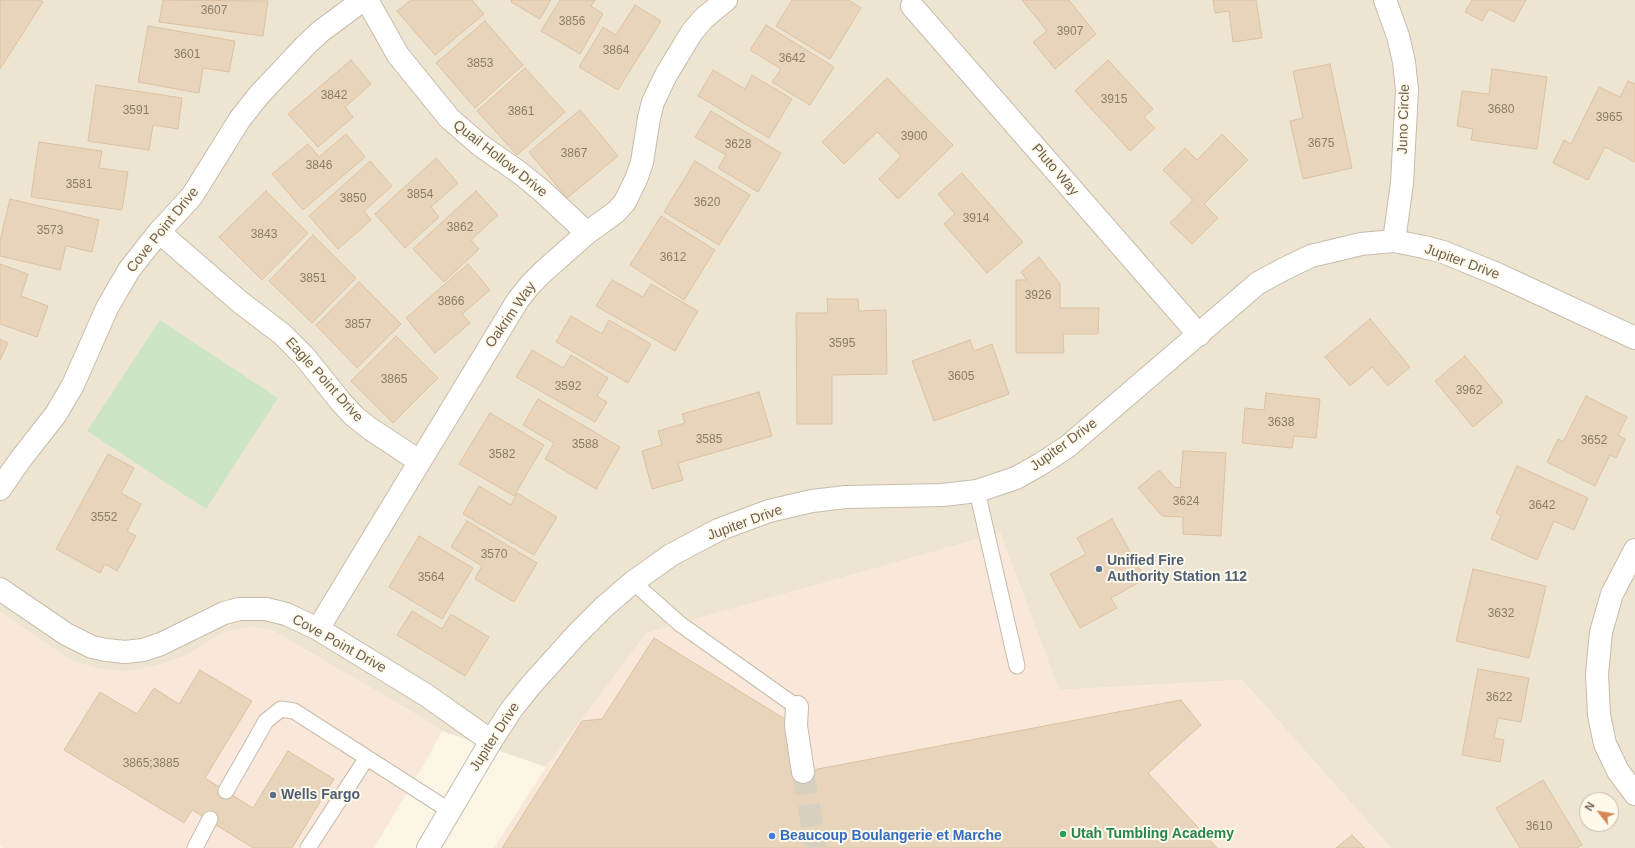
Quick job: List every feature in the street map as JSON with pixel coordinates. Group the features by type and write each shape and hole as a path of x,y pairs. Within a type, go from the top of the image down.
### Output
{"street":[{"name":"Cove Point Drive","path":"0,489 59,409 73,385 110,302 129,270 192,196 236,125 258,95 306,45 363,0"},
{"name":"Quail Hollow Drive","path":"368,0 398,55 449,118 480,145 520,173 541,190 587,233"},
{"name":"Juno Circle","path":"1385,0 1398,36 1404,62 1407,90 1402,183 1394,241"},
{"name":"Oakrim Way","path":"318,629 518,300 539,276 587,233 616,212 625,202 632,191 642,162 648,118 659,88 692,32 719,2"},
{"name":"Pluto Way","path":"912,6 1199,334"},
{"name":"Eagle Point Drive","path":"160,232 240,302 282,334 304,356 354,416 374,432 419,461"},
{"name":"Jupiter Drive","path":"428,848 511,710 553,659 604,607 633,582 671,555 718,530 769,511 812,501 846,497 943,495 977,491 1016,478 1040,466 1067,447 1258,283 1311,256 1361,244 1394,241 1443,252 1497,274 1635,338"},
{"path":"1635,550 1612,594 1602,632 1597,674 1599,715 1605,744 1618,771 1635,794"},
{"name":"Cove Point Drive","path":"0,589 66,634 92,647 125,652 143,650 161,644 224,613 239,609 266,608 286,614 318,629 426,695 491,741"},
{"path":"798,707 796,726 803,772"}],"lane":[{"path":"977,491 1017,666"},
{"path":"633,582 680,624 798,707"},
{"path":"226,791 266,721 282,709 294,711 366,759 450,811"},
{"path":"308,848 366,759"},
{"path":"195,848 210,819"}],"shaded area":[{"path":"0,0 1635,0 1635,848 1391,848 1242,680 1059,690 1000,533 647,633 546,767 442,731 270,629 225,632 185,656 156,666 126,672 99,669 72,661 0,612"},
{"path":"1000,533 1059,690 1242,680 1391,848 494,848 546,767 646,633"},
{"path":"0,612 72,661 99,669 126,672 156,666 185,656 225,632 250,627 270,629 442,731 374,848 3,848 0,846"}],"green space":[{"path":"160,320 278,398 206,509 87,431"}],"building":[{"path":"0,0 39,0 43,2 0,69"},
{"path":"163,0 268,1 263,36 159,22"},
{"path":"411,0 472,0 484,14 435,55 397,11"},
{"path":"512,0 551,0 540,19 511,2"},
{"path":"560,0 595,0 591,6 603,14 580,54 541,31"},
{"path":"792,0 849,0 861,8 830,59 776,26"},
{"path":"1022,0 1069,0 1096,34 1055,69 1033,42 1047,31"},
{"path":"1213,0 1256,0 1262,38 1233,42 1229,11 1215,13"},
{"path":"1472,0 1526,0 1514,22 1489,9 1482,21 1465,12"},
{"path":"635,5 661,21 618,90 579,67 603,27 616,35"},
{"path":"485,21 523,65 475,108 436,63"},
{"path":"766,25 834,67 810,105 772,82 781,69 750,50"},
{"path":"148,26 235,41 229,72 203,68 199,93 138,82"},
{"path":"351,60 371,84 345,107 353,117 318,147 288,114"},
{"path":"1108,60 1153,109 1144,117 1155,128 1130,151 1075,91"},
{"path":"1330,64 1352,168 1303,179 1290,121 1303,118 1293,71"},
{"path":"525,68 565,112 517,155 477,111"},
{"path":"1492,69 1547,77 1537,149 1471,140 1473,129 1457,126 1462,91 1489,94"},
{"path":"713,70 745,89 752,75 792,99 769,138 698,96"},
{"path":"887,78 953,145 898,199 879,179 901,156 877,132 844,164 822,142"},
{"path":"1628,81 1635,84 1635,162 1605,147 1588,180 1553,163 1564,140 1571,144 1599,87 1620,97"},
{"path":"96,85 182,98 178,129 153,125 149,150 88,141"},
{"path":"580,110 618,156 567,198 529,152"},
{"path":"711,111 781,153 758,192 718,168 726,155 695,137"},
{"path":"346,134 365,157 303,210 272,174 308,144 319,157"},
{"path":"1222,134 1248,160 1204,204 1218,218 1192,244 1170,223 1193,200 1163,170 1185,148 1197,160"},
{"path":"39,142 102,151 99,168 128,172 122,210 31,197"},
{"path":"436,158 458,183 431,207 439,217 405,248 375,214"},
{"path":"370,161 392,186 364,211 371,220 338,249 309,216"},
{"path":"695,161 750,195 719,245 664,212"},
{"path":"962,173 1023,242 987,273 944,224 955,214 938,194"},
{"path":"266,191 308,233 262,280 219,237"},
{"path":"476,191 498,215 471,240 479,249 444,282 413,249"},
{"path":"10,199 99,220 92,252 66,246 60,270 0,256 0,241"},
{"path":"661,216 715,250 684,300 630,265"},
{"path":"313,235 356,278 312,323 269,281"},
{"path":"1039,257 1060,284 1060,308 1099,308 1098,334 1063,334 1064,353 1016,353 1016,280 1027,280 1021,272"},
{"path":"0,264 28,274 21,296 48,306 37,337 0,324"},
{"path":"468,264 490,290 462,314 470,323 435,353 406,318"},
{"path":"612,280 643,297 651,284 698,311 675,351 596,306"},
{"path":"359,282 401,324 357,368 316,325"},
{"path":"827,299 858,299 859,311 886,310 887,374 832,375 832,424 797,424 796,313 828,313"},
{"path":"571,316 602,334 609,320 651,344 628,383 556,342"},
{"path":"1370,319 1410,367 1388,386 1372,367 1350,386 1325,357"},
{"path":"396,336 438,378 393,423 351,381"},
{"path":"0,339 8,343 0,360"},
{"path":"970,340 974,351 992,344 1009,394 934,421 912,361"},
{"path":"532,350 563,368 571,355 608,378 597,396 607,402 595,422 516,377"},
{"path":"1465,356 1503,402 1473,427 1435,381"},
{"path":"759,392 772,436 678,463 683,480 652,489 642,451 662,445 658,431 685,423 682,414"},
{"path":"1266,393 1320,399 1316,438 1294,436 1292,448 1242,443 1245,408 1264,410"},
{"path":"1586,396 1627,417 1618,435 1625,439 1616,458 1610,455 1595,486 1547,462 1558,439 1563,442"},
{"path":"538,399 620,447 596,489 545,459 554,443 523,425"},
{"path":"490,413 544,445 514,496 459,464"},
{"path":"1183,451 1226,453 1221,536 1183,534 1183,517 1162,516 1138,488 1159,470 1174,487 1180,488"},
{"path":"108,454 134,468 121,493 141,504 127,531 136,536 117,571 105,564 100,573 56,549"},
{"path":"1517,466 1588,498 1574,530 1554,521 1537,560 1491,539 1501,516 1496,513"},
{"path":"479,486 511,505 517,493 557,517 534,555 463,514"},
{"name":"Unified Fire Authority Station 112","path":"1112,519 1145,579 1111,598 1117,608 1080,628 1050,574 1086,554 1077,538"},
{"path":"467,521 537,563 514,602 475,579 482,566 451,547"},
{"path":"419,536 473,568 442,619 389,587"},
{"path":"1473,569 1546,586 1529,658 1456,641"},
{"path":"412,611 442,629 451,614 489,637 465,676 397,635"},
{"path":"654,638 796,726 802,772 1181,700 1201,725 1148,773 1217,848 502,848 582,721 602,719"},
{"path":"1478,669 1529,678 1521,722 1498,718 1494,738 1504,740 1500,762 1462,755"},
{"path":"200,670 252,701 205,778 253,808 288,751 334,779 292,848 253,848 192,810 184,823 64,750 100,692 137,714 154,688 179,704"},
{"path":"1543,780 1582,845 1577,848 1520,848 1496,808"},
{"path":"1352,835 1365,848 1336,848"}],"tunnel":[{"path":"803,772 816,848"}],"place":[{"name":"Unified Fire Authority Station 112","path":"1099,569"},
{"name":"Wells Fargo","path":"273,795"},
{"name":"Utah Tumbling Academy","path":"1063,834"},
{"name":"Beaucoup Boulangerie et Marche","path":"772,836"}]}
